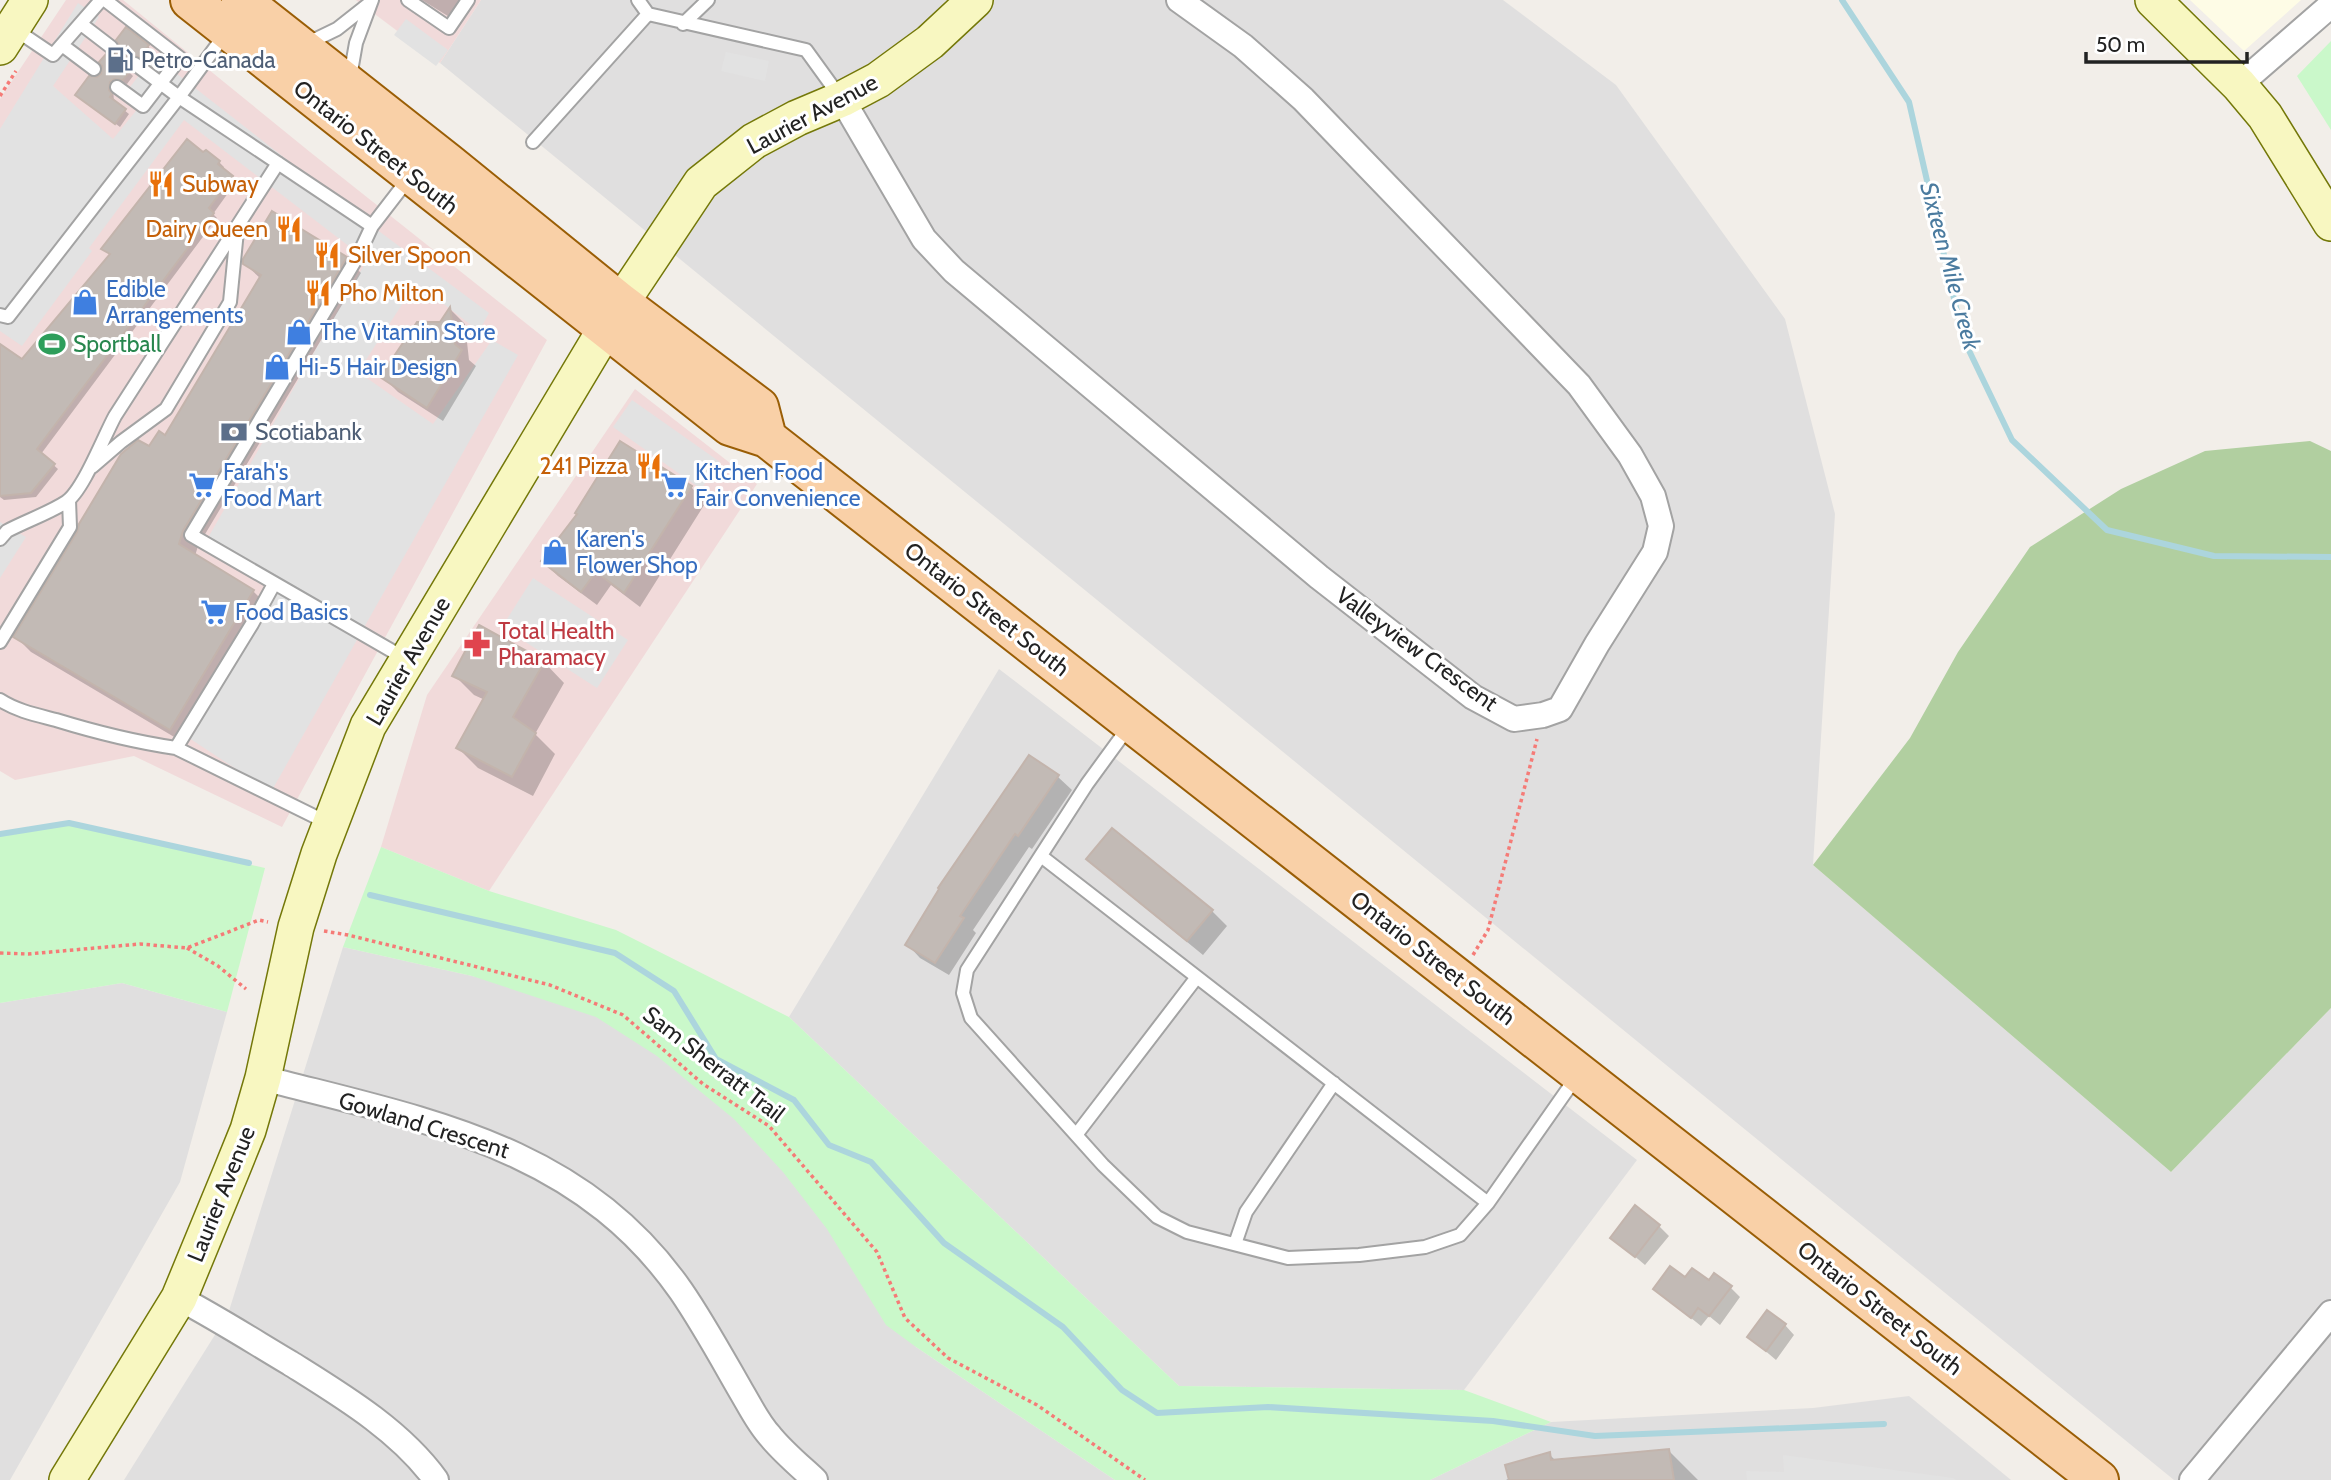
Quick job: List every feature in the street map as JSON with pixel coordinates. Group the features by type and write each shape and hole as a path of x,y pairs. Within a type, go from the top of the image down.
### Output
{"main road":[{"name":"Ontario Street South","path":"190,0 243,16 300,48 348,86 430,169"},
{"name":"Ontario Street South","path":"243,16 613,315 759,407 767,438 2099,1480"}],"street":[{"name":"Laurier Avenue","path":"67,1480 179,1298 248,1130 263,1078 296,928 329,823 369,726 613,315 701,183 754,141 797,118 842,99 888,73 930,42 975,0"},
{"path":"1179,0 1243,46 1303,99 1578,385 1630,454 1653,496 1661,526 1655,552 1560,709 1543,715"},
{"path":"2153,0 2239,85 2265,116 2331,223"},
{"path":"2239,85 2331,5"},
{"name":"Valleyview Crescent","path":"842,99 924,239 954,271 1320,577 1473,697 1514,719 1543,715"},
{"name":"Gowland Crescent","path":"263,1078 453,1129 495,1144 556,1174 597,1202 637,1239 681,1290 770,1436 815,1480"},
{"path":"179,1298 217,1318 361,1410 398,1439 436,1480"},
{"path":"2192,1480 2331,1314"}],"lane":[{"path":"14,25 54,55 103,0 180,58 143,106 117,87"},
{"path":"408,0 450,28 468,0"},
{"path":"638,0 648,14 682,24 806,50 842,99"},
{"path":"682,24 708,0"},
{"path":"300,48 337,29 371,2"},
{"path":"348,86 356,43 371,2"},
{"path":"533,142 648,14"},
{"path":"0,315 8,317 243,16"},
{"path":"81,24 111,47"},
{"path":"62,45 94,69"},
{"path":"135,64 179,97 372,226"},
{"path":"91,468 96,452 115,416 200,280 238,228 278,163"},
{"path":"407,660 191,535 358,256 372,226 430,169"},
{"path":"0,539 7,531 69,500 91,468 166,409 230,302 238,228"},
{"path":"0,642 70,527 69,500"},
{"path":"177,748 274,584"},
{"path":"0,700 11,707 78,727 146,744 177,748 329,823"},
{"path":"1132,722 1087,784 967,970 963,993 971,1018 1076,1135 1157,1217 1187,1232 1289,1258 1359,1255 1425,1247 1461,1235 1488,1203 1579,1073"},
{"path":"1041,856 1488,1203"},
{"path":"1076,1135 1196,977"},
{"path":"1235,1244 1246,1212 1334,1083"}],"path":[{"path":"1458,978 1488,930 1543,715"},
{"name":"Sam Sherratt Trail","path":"187,948 259,920 348,935 550,985 624,1015 704,1084 769,1126 877,1252 905,1318 948,1357 1037,1405 1145,1480"},
{"path":"0,953 28,954 140,944 187,948 218,966 246,989"}],"shaded area":[{"path":"66,0 123,0 547,340 282,827 134,756 15,780 0,771 0,99"},
{"path":"356,0 481,0 440,63"},
{"path":"481,0 1503,0 1616,85 1785,319 1835,514 1813,865 2171,1172 2331,1008 2331,1480 2174,1480 440,63"},
{"path":"2190,0 2301,0 2244,51"},
{"path":"78,3 99,17 53,86 113,139 144,101 130,87 154,56 372,226 489,313 479,331 416,283 358,372 433,424 492,340 518,355 271,792 189,738 275,592 205,543 367,260 184,120 89,248 92,251 22,346 0,331 0,129"},
{"path":"406,19 448,50 436,66 394,35"},
{"path":"726,52 769,61 765,81 721,71"},
{"path":"635,389 757,484 489,891 381,847 427,695"},
{"path":"632,400 720,462 701,489 613,427"},
{"path":"0,522 26,537 0,578"},
{"path":"533,578 628,640 597,688 502,627"},
{"path":"999,669 1637,1160 1464,1390 1179,1386 789,1017"},
{"path":"343,947 637,1013 798,1158 916,1347 1115,1480 124,1480 228,1314"},
{"path":"122,983 227,1012 180,1182 10,1480 0,1480 0,1003"},
{"path":"1909,1396 2011,1480 1430,1480 1551,1422 1813,1408"},
{"path":"1783,1455 1956,1480 1747,1480 1746,1471 1784,1472"}],"green space":[{"path":"2331,41 2331,130 2297,76"},
{"path":"2310,441 2331,451 2331,1008 2171,1172 1813,865 1910,738 1958,652 2030,547 2121,489 2205,451"},
{"path":"69,823 265,868 227,1012 122,983 0,1003 0,834"},
{"path":"381,847 489,891 616,930 789,1017 1179,1386 1464,1390 1551,1422 1430,1480 1115,1480 886,1325 827,1229 783,1172 734,1119 657,1056 596,1017 472,976 343,947"}],"building":[{"path":"126,27 149,45 140,57 132,56 128,59 127,67 130,71 123,80 114,79 110,82 110,97 126,109 115,124 75,95 89,76 97,77 101,74 102,66 99,62 106,54 114,55 118,52 119,44 116,40"},
{"path":"187,139 220,161 218,164 233,176 209,208 214,213 37,449 55,464 31,493 0,496 0,344 22,359 110,254 101,249"},
{"path":"272,211 347,257 183,531 179,544 254,590 170,730 13,637 121,454 138,440 149,446 159,431 165,435 261,275 243,264 243,259"},
{"path":"450,307 455,344 462,350 427,408 380,377 417,322 440,322"},
{"path":"620,441 692,486 624,593 596,572 581,592 541,561 577,514 575,513"},
{"path":"479,625 545,661 513,717 536,733 512,777 456,748 487,692 452,676"},
{"path":"1029,755 1059,775 1018,836 1015,834 960,916 964,918 935,963 905,945 938,888"},
{"path":"1112,828 1213,910 1187,941 1086,859"},
{"path":"1635,1205 1660,1225 1635,1257 1610,1238"},
{"path":"1670,1266 1685,1277 1692,1268 1709,1280 1714,1273 1732,1286 1709,1316 1698,1308 1691,1318 1653,1289"},
{"path":"1767,1310 1786,1324 1766,1351 1747,1337"},
{"path":"1669,1449 1674,1480 1509,1480 1505,1465 1550,1452 1551,1460"}],"waterway":[{"name":"Sixteen Mile Creek","path":"1842,0 1909,102 1963,338 2012,440 2107,530 2214,556 2331,557"},
{"path":"0,834 69,823 249,863"},
{"path":"370,895 615,953 674,991 716,1059 794,1100 829,1145 871,1162 944,1243 1063,1327 1122,1390 1157,1413 1268,1407 1493,1421 1595,1436 1884,1424"}],"place":[{"name":"Petro-Canada","path":"120,60"},
{"name":"Subway","path":"161,184"},
{"name":"Dairy Queen","path":"289,229"},
{"name":"Silver Spoon","path":"327,255"},
{"name":"Pho Milton","path":"318,293"},
{"name":"Edible Arrangements","path":"85,302"},
{"name":"The Vitamin Store","path":"299,332"},
{"name":"Sportball","path":"52,344"},
{"name":"Hi-5 Hair Design","path":"277,367"},
{"name":"Scotiabank","path":"234,432"},
{"name":"241 Pizza","path":"649,466"},
{"name":"Farah's Food Mart","path":"202,485"},
{"name":"Kitchen Food Fair Convenience","path":"674,485"},
{"name":"Karen's Flower Shop","path":"555,552"},
{"name":"Food Basics","path":"214,612"},
{"name":"Total Health Pharamacy","path":"477,644"}]}
